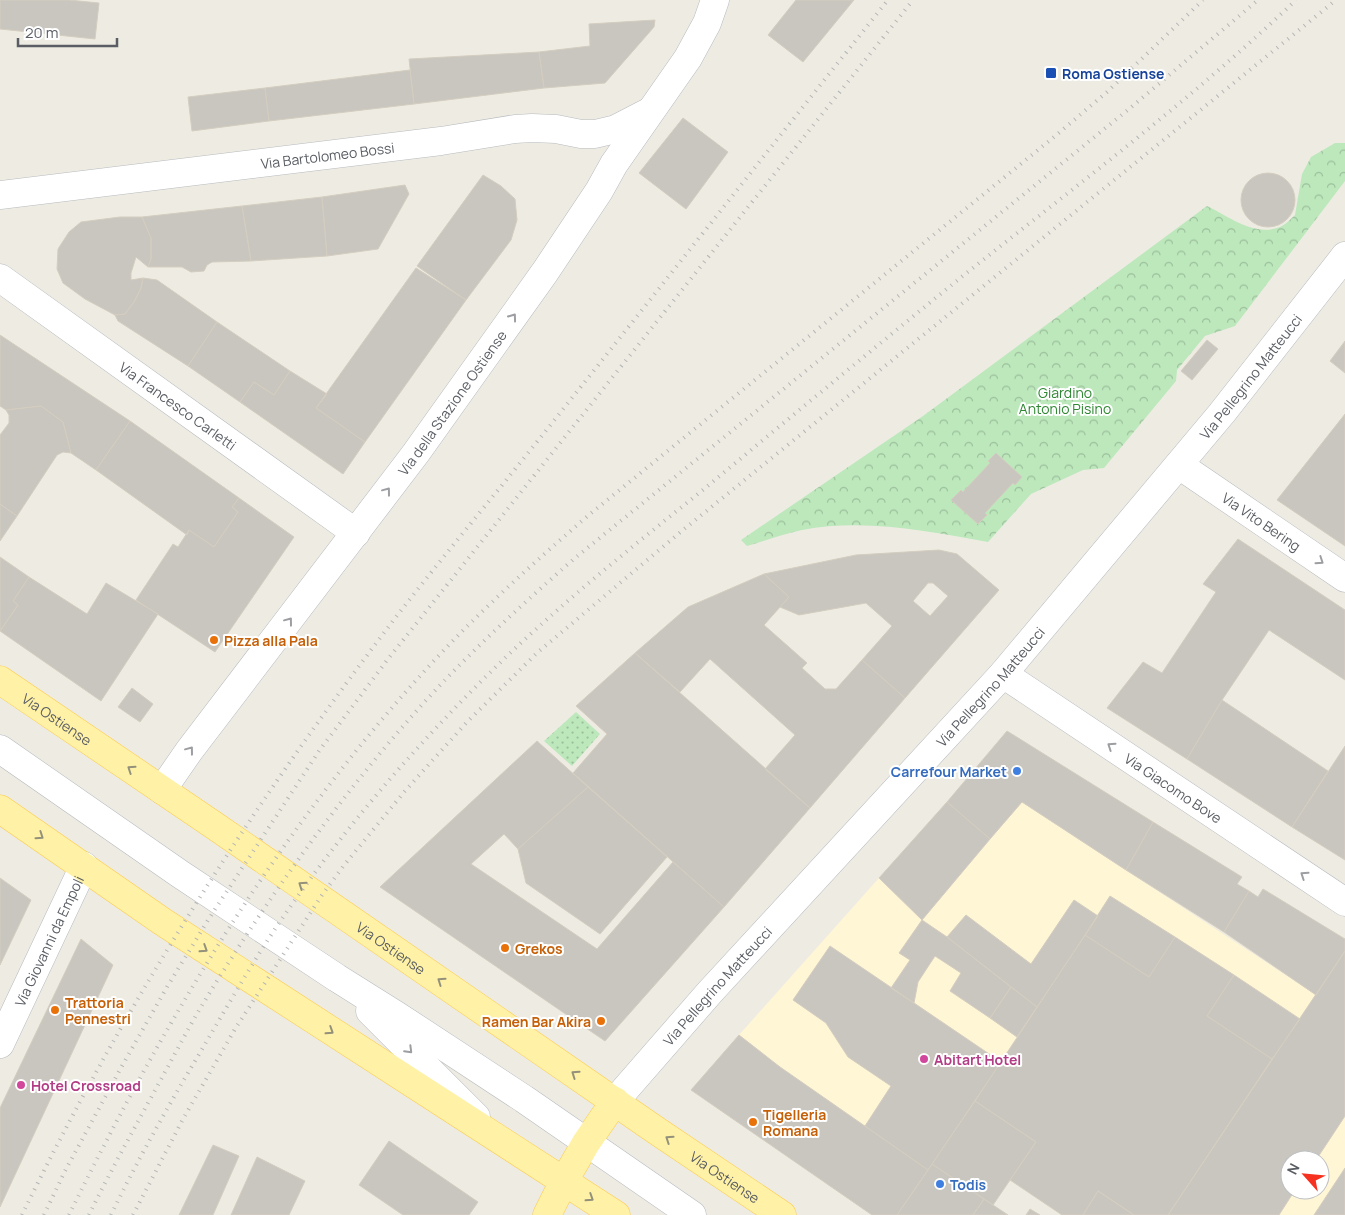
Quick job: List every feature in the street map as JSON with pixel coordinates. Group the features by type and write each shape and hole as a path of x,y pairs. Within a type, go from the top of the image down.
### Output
{"main road":[{"name":"Via Ostiense","path":"0,680 782,1215"},
{"path":"0,809 163,922 616,1215"},
{"path":"547,1215 586,1143 615,1101"}],"street":[{"name":"Via della Stazione Ostiense","path":"162,790 189,751 416,453 545,272 614,164 700,38 715,0"},
{"name":"Via Bartolomeo Bossi","path":"0,195 440,141 515,129 556,129 581,134 595,134 616,129 650,111"},
{"name":"Via Pellegrino Matteucci","path":"615,1101 710,992 1003,674 1179,465 1345,256"},
{"name":"Via Francesco Carletti","path":"0,278 356,533"},
{"name":"Via Vito Bering","path":"1179,465 1345,578"},
{"name":"Via Giacomo Bove","path":"1003,674 1345,902"},
{"path":"0,749 180,874 516,1094 692,1215"},
{"name":"Via Giovanni da Empoli","path":"0,1044 84,866"},
{"path":"337,978 497,1138"}],"shaded area":[{"path":"1022,802 1316,995 1345,951 1345,1215 1062,1215 1010,1180 1036,1142 975,1101 994,1072 928,1170 780,1067 739,1035 879,878 922,920"}],"green space":[{"name":"Giardino Antonio Pisino","path":"1335,143 1345,143 1345,181 1235,326 1205,336 1177,370 1176,381 1104,468 1083,470 1031,494 988,542 895,527 849,525 802,530 747,546 741,540 923,416 1207,206 1252,228 1270,229 1284,225 1295,215 1302,174 1311,157"},
{"path":"576,712 600,734 572,766 544,741"}],"building":[{"path":"0,0 69,0 99,3 95,39 0,29"},
{"path":"796,0 854,0 803,62 768,35"},
{"path":"655,20 654,27 605,83 544,88 539,52 590,46 589,24"},
{"path":"539,52 544,88 414,104 409,59"},
{"path":"410,70 414,104 269,121 265,88"},
{"path":"265,88 269,121 192,131 188,97"},
{"path":"683,118 728,152 686,209 639,173"},
{"path":"1263,173 1273,173 1283,177 1291,185 1295,200 1291,215 1283,223 1273,227 1263,227 1253,223 1245,215 1241,205 1241,195 1245,185 1253,177"},
{"path":"483,175 501,186 515,199 517,220 511,240 466,300 417,266"},
{"path":"405,185 409,194 378,249 327,256 322,197"},
{"path":"322,197 327,256 251,261 242,206"},
{"path":"242,206 251,261 212,262 207,265 204,271 191,272 182,267 148,267 151,259 151,238 142,217"},
{"path":"120,217 142,217 151,238 151,259 148,267 136,257 131,280 143,278 141,288 125,314 115,315 85,299 63,283 57,269 58,249 69,232 81,222"},
{"path":"416,268 466,300 365,442 316,408"},
{"path":"143,278 157,280 217,322 188,366 118,321 115,315 125,314 141,288"},
{"path":"217,322 290,371 274,395 254,382 240,402 188,366"},
{"path":"0,335 130,421 96,470 71,453 63,422 41,406 6,410 0,406"},
{"path":"1207,340 1218,349 1192,380 1181,371"},
{"path":"1345,341 1345,373 1330,361"},
{"path":"290,371 327,394 316,408 365,442 343,474 240,402 254,382 274,395"},
{"path":"41,406 63,422 71,453 63,452 57,455 17,516 0,504 0,435 9,423 9,415 6,410"},
{"path":"1345,414 1345,546 1277,500"},
{"path":"130,421 239,498 232,507 238,512 214,547 189,530 187,535 96,470"},
{"path":"996,453 1022,477 1015,485 1013,483 985,513 987,515 978,524 951,500 961,490 963,492 990,463 988,461"},
{"path":"239,498 294,537 215,652 136,600 173,544 178,547 189,530 214,547 238,512 232,507"},
{"path":"0,504 17,516 0,541"},
{"path":"1238,539 1345,610 1345,680 1269,630 1222,700 1187,759 1107,708 1143,662 1162,673 1216,592 1203,584"},
{"path":"939,550 957,554 999,590 905,698 862,660 892,626 866,603 799,615 780,607 789,597 764,574 856,555","holes":["928,583 933,583 948,596 930,616 913,601"]},
{"path":"0,557 29,577 13,601 18,605 0,631"},
{"path":"764,574 789,597 764,625 807,663 802,668 825,689 836,689 862,660 905,698 810,808 765,769 795,735 710,659 680,692 635,653 688,607"},
{"path":"29,577 87,614 106,583 158,614 101,701 0,631 18,605 13,601"},
{"path":"635,653 810,808 724,907 573,773 607,734 576,706"},
{"path":"132,688 153,704 140,722 118,707"},
{"path":"1222,700 1328,771 1292,827 1187,759"},
{"path":"1007,731 1153,822 1126,870 1022,802 990,839 947,802"},
{"path":"537,741 588,787 518,849 504,834 471,864 597,949 673,862 724,907 605,1041 380,887"},
{"path":"1345,746 1345,860 1292,827"},
{"path":"588,787 667,857 600,934 526,883 518,849"},
{"path":"947,802 990,839 922,920 879,878"},
{"path":"1153,822 1242,877 1237,884 1249,891 1224,932 1126,870"},
{"path":"0,878 31,900 0,965"},
{"path":"1263,889 1345,939 1345,951 1316,995 1224,932 1249,891 1258,897"},
{"path":"1110,896 1175,937 1149,977 1085,935"},
{"path":"1074,900 1098,916 1037,1007 947,937 966,915 1031,964"},
{"path":"922,920 1011,987 990,1018 950,991 961,973 935,956 918,982 914,1003 891,988 910,960 899,953"},
{"path":"1085,935 1149,977 1175,937 1234,975 1207,1016 1272,1059 1168,1215 1134,1215 1098,1191 1083,1215 1062,1215 1010,1180 1036,1142 975,1101"},
{"path":"81,939 113,965 0,1207 0,1108"},
{"name":"Abitart Hotel","path":"830,946 1001,1062 928,1170 865,1126 891,1086 848,1057 826,1023 793,1000"},
{"path":"1345,951 1345,1116 1323,1150 1280,1150 1280,1200 1289,1200 1279,1215 1168,1215"},
{"path":"1234,975 1300,1019 1272,1059 1207,1016"},
{"path":"1011,987 1037,1007 1017,1037 990,1018"},
{"path":"739,1035 780,1067 928,1170 897,1215 872,1215 691,1090"},
{"path":"975,1101 1036,1142 993,1205 932,1164"},
{"path":"389,1141 478,1202 469,1215 403,1215 359,1185"},
{"path":"213,1145 239,1156 213,1215 179,1215"},
{"path":"257,1157 305,1181 289,1215 231,1215"},
{"name":"Todis","path":"932,1164 984,1199 973,1215 897,1215"},
{"path":"1345,1168 1345,1215 1314,1215 1324,1200 1330,1200 1330,1191"},
{"path":"1098,1191 1134,1215 1083,1215"},
{"path":"984,1199 1008,1215 973,1215"},
{"path":"1030,1209 1040,1215 1026,1215"}],"railway":[{"path":"22,1215 104,1058 148,982 242,832 343,688 396,617 888,0"},
{"path":"44,1215 65,1171 167,987 210,917 319,751 388,659 913,0"},
{"path":"69,1215 105,1143 183,1002 270,866 367,737 440,654 503,592 590,514 1054,137 1107,92 1203,0"},
{"path":"89,1215 190,1026 248,932 300,857 355,784 383,749 451,674 575,558 1129,109 1258,0"},
{"path":"111,1215 175,1095 253,964 288,910 364,810 419,746 477,685 553,614 601,573 964,275 1175,107 1296,0"},
{"path":"133,1215 183,1119 235,1029 322,895 405,791 467,722 538,652 683,530 1336,0"}],"place":[{"name":"Roma Ostiense","path":"1051,73"},
{"name":"Pizza alla Pala","path":"214,640"},
{"name":"Carrefour Market","path":"1017,771"},
{"name":"Grekos","path":"505,948"},
{"name":"Trattoria Pennestri","path":"55,1010"},
{"name":"Ramen Bar Akira","path":"601,1021"},
{"name":"Abitart Hotel","path":"924,1059"},
{"name":"Hotel Crossroad","path":"21,1085"},
{"name":"Tigelleria Romana","path":"753,1122"},
{"name":"Todis","path":"940,1184"}]}
